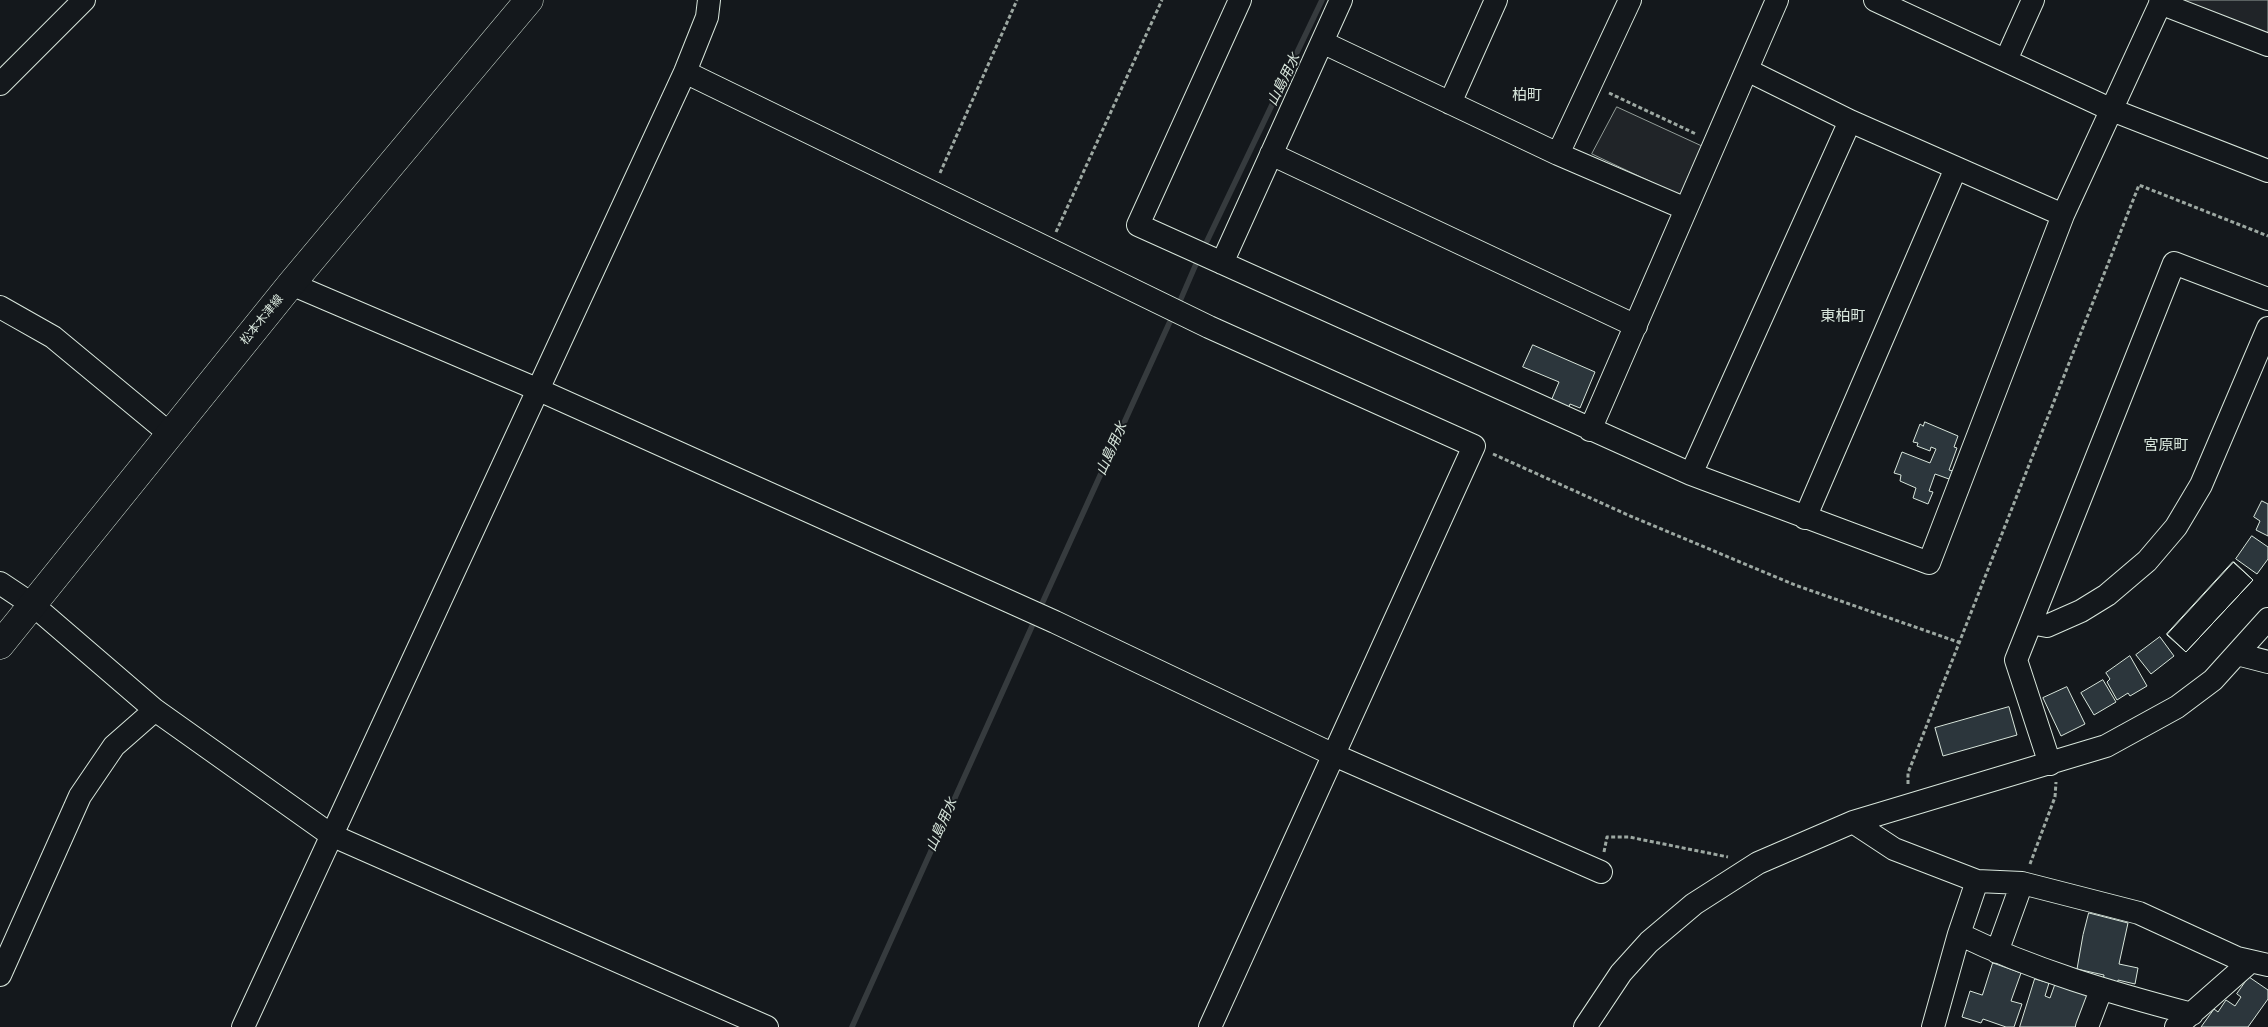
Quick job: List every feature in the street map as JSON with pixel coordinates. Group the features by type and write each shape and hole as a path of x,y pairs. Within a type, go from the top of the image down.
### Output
{"main road":[{"name":"松本木津線","path":"0,644 291,284 529,0"}],"street":[{"path":"0,84 84,0"},
{"path":"243,1027 685,72 707,17 709,0"},
{"path":"1240,0 1138,224 1590,430 1691,474 1929,564 2063,215 2161,2 2268,45"},
{"path":"1222,263 1341,0"},
{"path":"1450,103 1496,0"},
{"path":"1558,154 1630,0"},
{"path":"1590,430 1778,0"},
{"path":"1875,0 1905,6 2006,60 2112,110 2268,171"},
{"path":"2006,60 2033,0"},
{"path":"1322,42 1558,154 1686,209"},
{"path":"1747,70 1850,121 2063,215"},
{"path":"685,72 1209,327 1474,446 1210,1027"},
{"path":"1691,474 1850,121"},
{"path":"1271,154 1636,326"},
{"path":"1804,518 1956,168"},
{"path":"2050,764 2016,660 2174,263 2268,299"},
{"path":"291,284 538,390 1055,622 1334,755 1601,872"},
{"path":"0,307 53,337 170,434"},
{"path":"2031,623 2048,626 2073,616 2107,595 2147,561 2176,527 2201,485 2268,328"},
{"path":"0,584 33,605 155,710 331,835 767,1027"},
{"path":"1586,1027 1622,973 1649,942 1694,904 1758,863 1853,822 2106,746 2141,729 2177,707 2213,680 2268,619"},
{"path":"2237,654 2268,662"},
{"path":"0,975 80,796 114,746 155,710"},
{"path":"1853,822 1894,849 1977,881 2022,883 2139,913 2237,958 2259,964"},
{"path":"1933,1027 1959,934 1977,881"},
{"path":"1997,952 2022,883"},
{"path":"1959,934 1997,952 2184,1020 2259,964"},
{"path":"2087,1027 2101,990"}],"path":[{"path":"931,192 1017,0"},
{"path":"1048,249 1162,0"},
{"path":"1591,85 1715,143"},
{"path":"1909,806 1908,773 2139,185 2268,236"},
{"path":"1474,446 1628,515 1795,585 1958,642"},
{"path":"2022,883 2055,797 2056,781 2050,764"},
{"path":"1601,872 1607,837 1629,837 1758,863"}],"shaded area":[{"path":"2179,0 2268,0 2268,36"},
{"path":"1617,107 1704,147 1681,196 1592,154"}],"building":[{"path":"1533,345 1595,372 1580,408 1570,404 1568,409 1551,401 1559,382 1523,367"},
{"path":"1925,422 1958,436 1954,447 1957,448 1949,470 1953,471 1949,479 1935,474 1929,491 1933,492 1928,504 1913,498 1916,488 1900,481 1901,475 1894,473 1902,452 1930,463 1936,449 1931,447 1930,451 1917,446 1918,443 1913,442 1920,424 1923,426"},
{"path":"2262,501 2268,504 2268,536 2256,530 2260,521 2254,517"},
{"path":"2252,536 2268,547 2268,559 2257,574 2236,559"},
{"path":"2233,562 2253,580 2186,652 2167,634"},
{"path":"2234,562 2253,580 2186,652 2167,635"},
{"path":"2160,637 2174,656 2151,674 2136,655"},
{"path":"2130,656 2147,686 2130,696 2128,693 2117,700 2107,682 2110,679 2106,673"},
{"path":"2103,680 2116,702 2094,715 2081,693"},
{"path":"2067,687 2085,724 2061,736 2043,698"},
{"path":"2009,707 2017,735 1943,756 1935,728"},
{"path":"2089,913 2128,923 2119,964 2138,968 2135,984 2118,980 2117,984 2103,981 2104,975 2077,969"},
{"path":"1993,963 2021,973 2011,1001 2022,1004 2014,1027 2006,1027 1983,1019 1981,1023 1962,1017 1970,991 1982,995"},
{"path":"2249,977 2268,990 2268,999 2248,1027 2201,1027 2214,1009 2218,1012 2226,1000 2235,1006 2241,997 2237,994"},
{"path":"2035,979 2049,983 2045,996 2050,998 2055,984 2088,994 2079,1027 2020,1027"}],"waterway":[{"name":"山島用水","path":"1207,241 1322,0"},
{"name":"山島用水","path":"1180,301 1196,264"},
{"name":"山島用水","path":"1040,608 1172,317"},
{"name":"山島用水","path":"852,1027 1033,624"}],"district":[{"name":"柏町","path":"1527,96"},
{"name":"東柏町","path":"1843,317"},
{"name":"宮原町","path":"2166,446"}]}
